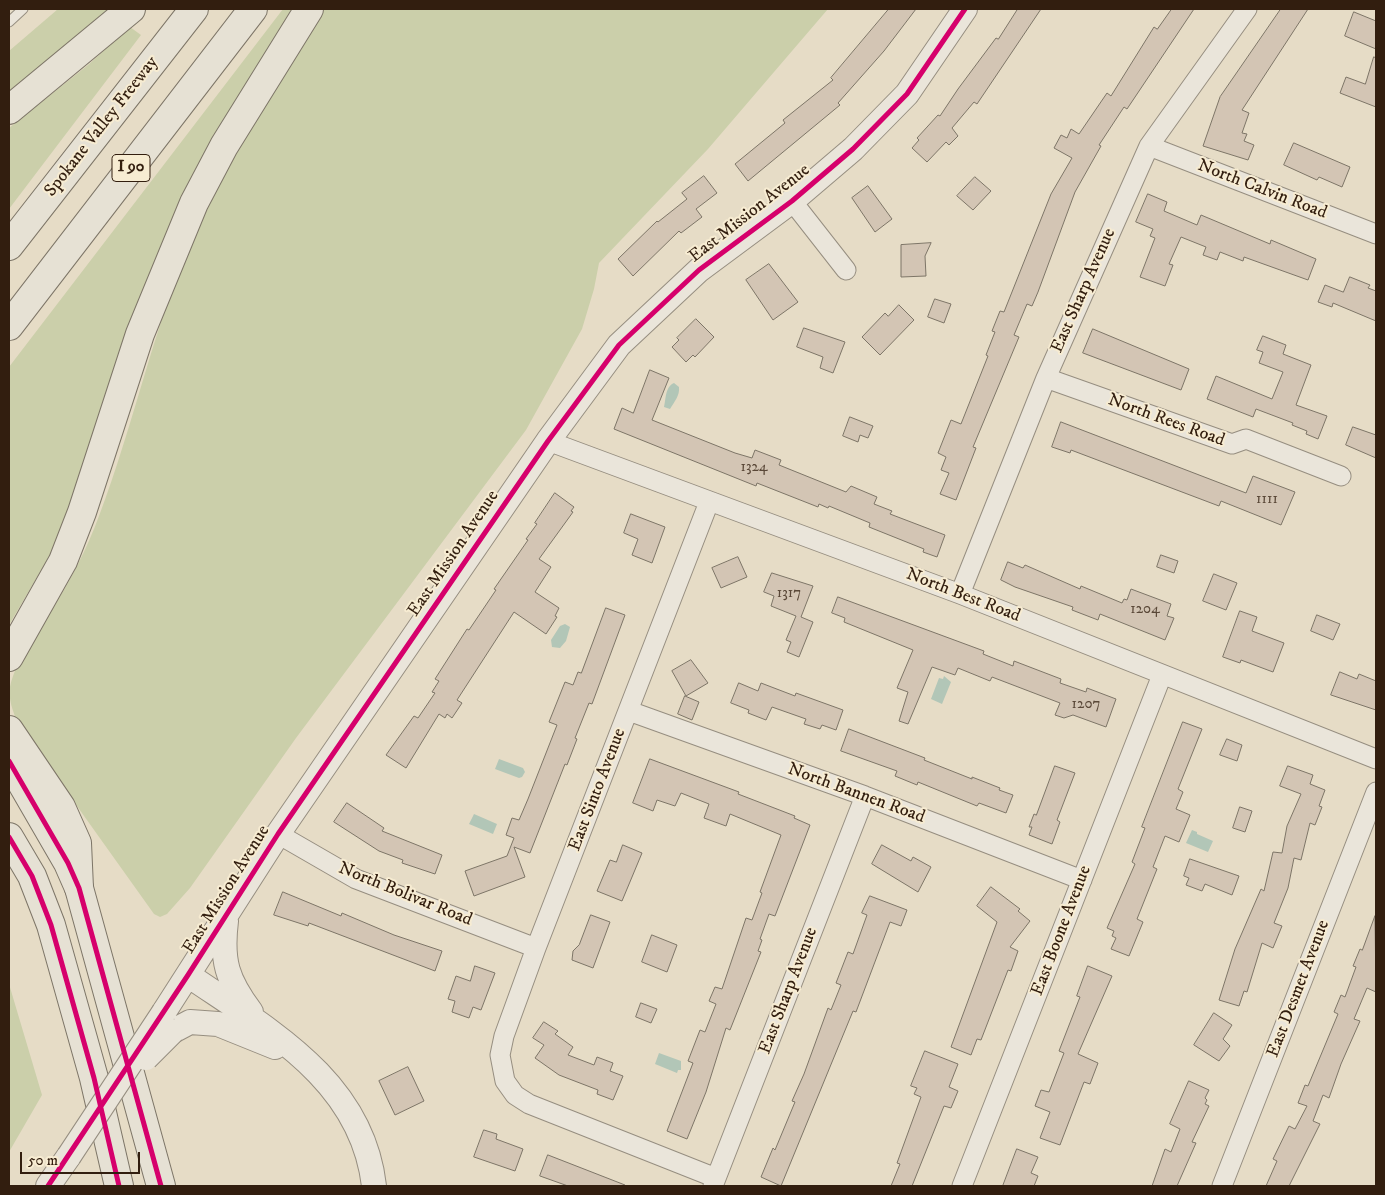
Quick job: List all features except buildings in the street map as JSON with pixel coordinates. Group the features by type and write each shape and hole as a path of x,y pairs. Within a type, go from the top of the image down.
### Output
{"main road":[{"path":"9,110 131,9"},
{"name":"Spokane Valley Freeway","path":"9,246 194,9"},
{"name":"I 90","path":"9,326 253,9"},
{"path":"9,657 63,561 82,512 140,334 194,203 224,146 309,9"},
{"path":"9,638 44,596"},
{"path":"9,730 65,816 77,843 79,888"},
{"path":"9,761 68,863 79,888 161,1186"},
{"path":"9,837 32,876 51,925 94,1078 119,1186"}],"street":[{"name":"East Mission Avenue","path":"169,1021 188,976 278,834 548,441 619,345 699,270 792,201 854,149 907,94 965,9"},
{"name":"East Sharp Avenue","path":"960,594 1046,378 1148,146 1247,9"},
{"name":"North Calvin Road","path":"1148,146 1376,234"},
{"path":"792,201 846,270"},
{"name":"North Rees Road","path":"1046,378 1232,444 1246,439 1341,476"},
{"name":"North Best Road","path":"548,441 960,594 1376,759"},
{"name":"East Sinto Avenue","path":"709,502 536,948 504,1036 500,1055 505,1081 515,1095 529,1104 715,1182"},
{"name":"East Boone Avenue","path":"962,1186 1162,675"},
{"name":"North Bannen Road","path":"628,710 864,796 1082,880"},
{"name":"East Desmet Avenue","path":"1222,1186 1376,792"},
{"name":"East Sharp Avenue","path":"715,1182 864,796"},
{"name":"North Bolivar Road","path":"278,834 356,879 536,948"},
{"path":"226,916 223,945 228,976 239,996 261,1025"},
{"path":"188,976 288,1043 308,1061 343,1103 362,1135 368,1152 374,1186"},
{"path":"48,1186 114,1088 169,1021 218,1024 308,1061"}],"lane":[{"path":"9,22 23,9"}],"green space":[{"path":"58,9 112,9 9,93 9,51"},
{"path":"283,9 301,9 237,112 61,536 9,625 9,367"},
{"path":"322,9 828,9 708,149 599,263 594,289 582,329 526,430 296,738 190,888 167,914 160,917 154,914 17,722 10,700 10,687 22,657 65,588 84,553 123,446 167,304 193,235 221,176"},
{"path":"130,27 141,35 9,209 9,128 88,65"},
{"path":"9,984 42,1095 9,1152"}],"shaded area":[{"path":"674,383 679,387 679,393 670,409 664,407 667,390"},
{"path":"565,624 570,627 566,641 560,648 552,647 551,640 560,626"},
{"path":"944,676 951,682 942,704 931,699 939,678 943,679"},
{"path":"499,759 523,768 525,772 522,777 519,778 495,769"},
{"path":"474,814 497,824 493,834 469,824"},
{"path":"1192,830 1213,841 1208,852 1186,843"},
{"path":"659,1053 681,1061 681,1070 678,1070 677,1073 655,1064"}],"cycle path":[{"path":"48,1186 188,975 278,834 548,441 619,345 699,270 792,201 853,149 907,94 965,9"},
{"path":"9,761 68,863 79,888 161,1186"},
{"path":"9,837 32,876 51,925 94,1078 119,1186"}]}
